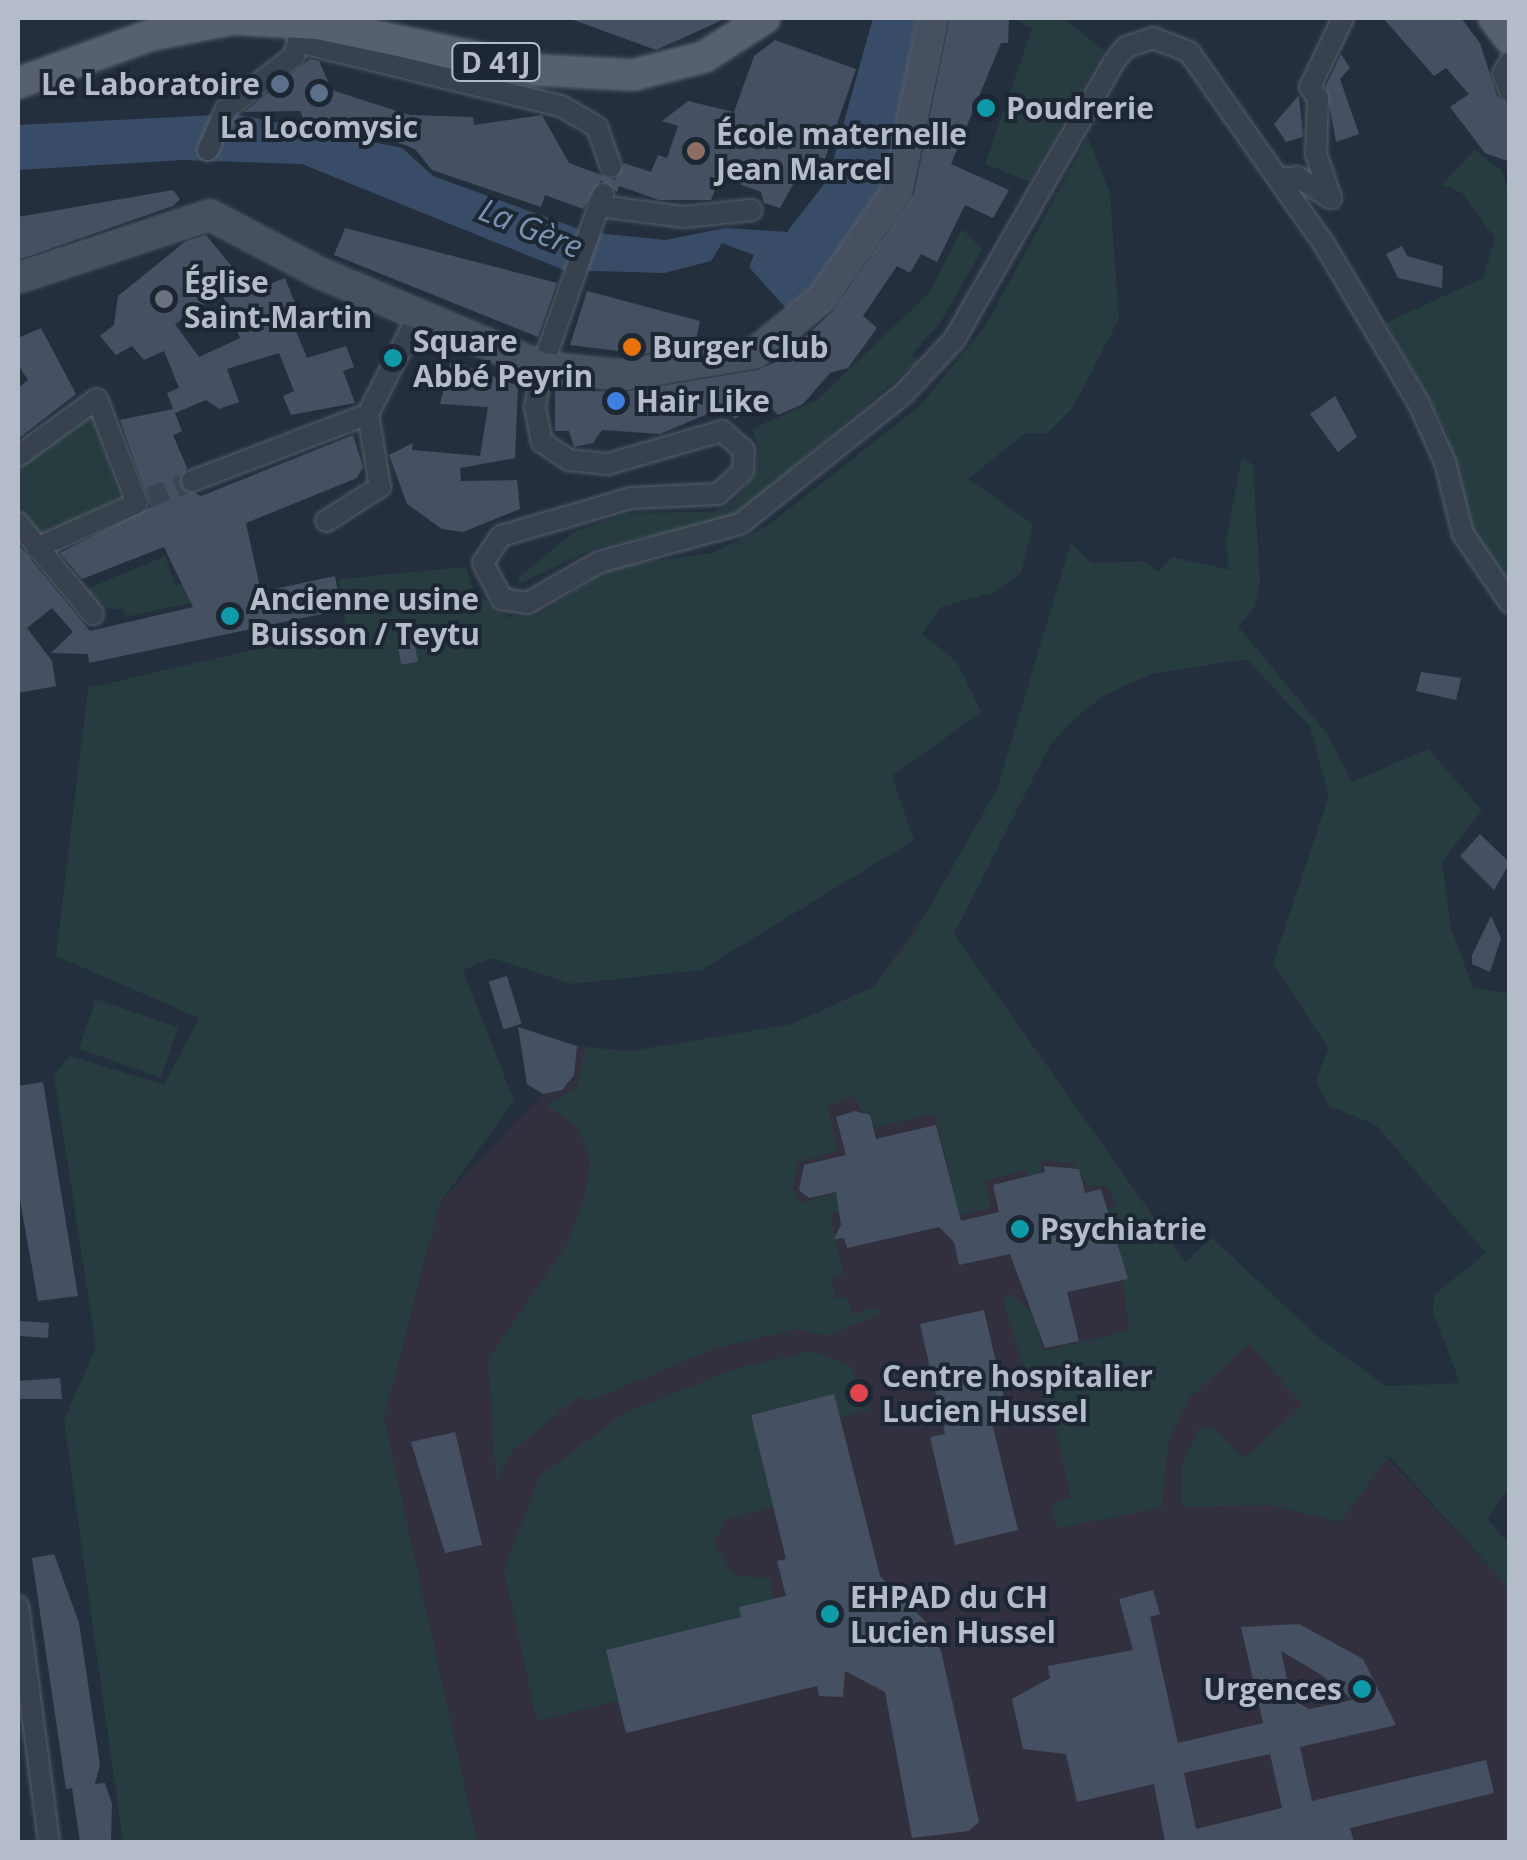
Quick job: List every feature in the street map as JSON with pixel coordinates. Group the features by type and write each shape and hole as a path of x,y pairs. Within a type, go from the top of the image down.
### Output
{"main road":[{"name":"D 41J","path":"18,82 151,35 232,19 318,24 536,70 633,75 704,57 765,18"},
{"path":"18,278 179,220 210,215 418,316 542,368 622,375 679,369 755,353 783,337 846,268 897,190 933,18"},
{"path":"1494,18 1510,39"}],"street":[{"path":"1279,179 1297,178 1331,198 1316,154 1318,98 1310,87 1342,18"},
{"path":"752,210 684,218 599,207 574,287 542,368 536,422 556,455 626,462 708,430 731,434 745,460 738,481 718,494 631,498 501,536 486,551 484,575 514,603 599,562 740,524 934,366 1113,63 1138,39 1163,38 1188,52 1279,179 1418,404 1445,462 1463,534 1510,604"},
{"path":"208,150 226,109 294,56 298,42 561,106 597,127 612,166"},
{"path":"1510,62 1503,74 1510,92"},
{"path":"326,521 380,487 368,414 418,316"},
{"path":"18,456 100,395 142,500 37,548"},
{"path":"192,481 368,414"},
{"path":"18,523 92,614"},
{"path":"18,1606 49,1842"}],"shaded area":[{"name":"Centre hospitalier Lucien Hussel","path":"932,903 1186,1262 1274,1337 1509,1588 1509,1842 477,1842 384,1417 440,1203 542,1094 569,1084 577,1046 630,1051 792,1024 873,987"}],"green space":[{"path":"1014,18 1062,18 1104,50 1030,182 985,164 1032,29"},
{"path":"1088,136 1110,194 1119,319 1072,409 1048,433 1024,434 968,479 1033,524 1021,573 994,592 941,607 922,634 957,662 981,712 892,776 914,840 701,970 571,984 492,958 463,970 514,1101 440,1203 384,1417 477,1842 123,1842 64,1420 96,1347 54,1075 70,1056 164,1085 199,1018 56,956 88,688 346,628 339,579 466,567 473,590 507,617 537,615 612,567 712,553 767,526 921,405 986,325"},
{"path":"1475,150 1502,171 1509,192 1509,584 1472,529 1446,430 1386,323 1483,278 1495,238 1462,193 1442,184"},
{"path":"962,229 982,249 940,323 912,354 918,361 745,508 717,522 598,547 521,583 518,578 574,532 628,513 713,512 733,502 754,475 759,448 752,429 817,400 930,292"},
{"path":"92,413 119,497 41,537 18,510 18,469"},
{"path":"1242,457 1253,465 1260,583 1254,608 1238,626 1328,735 1352,782 1428,749 1482,810 1442,862 1451,929 1473,987 1509,994 1510,1485 1487,1519 1509,1544 1509,1588 1389,1456 1340,1522 1269,1505 1182,1507 1182,1463 1199,1428 1213,1426 1244,1459 1303,1405 1249,1344 1189,1398 1168,1443 1162,1508 1057,1528 1052,1503 1071,1497 1053,1418 1041,1420 1048,1379 1031,1376 1020,1358 1003,1298 1010,1293 1034,1315 1043,1351 1129,1331 1117,1232 1105,1234 1095,1212 1117,1206 1107,1186 1089,1186 1073,1163 1041,1160 1041,1177 1031,1180 1027,1170 985,1180 991,1207 959,1216 935,1113 873,1128 853,1096 828,1106 838,1151 797,1163 793,1191 801,1203 849,1189 851,1206 830,1214 844,1275 831,1278 835,1300 848,1297 852,1314 879,1308 880,1314 827,1336 798,1329 716,1348 587,1402 578,1397 513,1450 496,1478 488,1359 566,1246 583,1202 591,1163 579,1129 547,1105 577,1087 585,1047 630,1051 792,1024 873,987 912,938 997,789 1071,543 1091,563 1144,561 1158,572 1172,557 1229,570 1226,541","holes":["1247,659 1310,727 1329,796 1273,963 1328,1048 1316,1082 1329,1106 1376,1125 1486,1253 1434,1295 1433,1313 1460,1383 1386,1386 1318,1337 1212,1238 1185,1262 954,934 1050,745 1103,696 1151,674"]},
{"path":"165,556 175,585 208,579 213,598 125,617 123,609 90,608 84,590"},
{"path":"96,999 178,1027 161,1077 79,1049"},
{"path":"813,1351 851,1366 870,1409 840,1418 834,1395 773,1506 726,1520 714,1542 732,1574 770,1579 774,1599 741,1617 606,1650 618,1701 537,1721 504,1571 539,1477 622,1414 735,1369"}],"water":[{"name":"La Gère","path":"873,18 917,18 892,177 792,315 749,267 754,255 722,243 711,261 664,273 564,270 302,164 183,160 18,170 18,125 235,114 402,148 433,176 587,232 665,240 726,228 787,232 828,179"}],"building":[{"path":"568,18 727,18 656,50"},
{"path":"950,18 1009,18 1008,43 1001,43 951,164 1009,190 993,218 965,205 937,262 921,254 910,273 897,266 863,316 877,328 848,368 830,373 803,404 778,415 761,396 735,419 724,407 660,434 602,430 593,443 574,447 569,431 555,431 555,390 624,392 758,370 780,360 833,311 914,194"},
{"path":"1383,18 1461,18 1480,43 1497,96 1510,105 1510,162 1485,153 1450,107 1469,94 1446,68 1434,76"},
{"path":"775,40 856,69 825,159 810,154 780,208 764,203 761,192 720,177 711,200 659,200 619,186 617,192 601,180 583,209 545,195 541,207 432,170 415,149 354,126 305,122 300,111 244,112 310,59 319,61 332,90 409,115 473,117 474,125 542,115 569,163 615,180 624,163 651,172 658,155 667,158 678,126 662,121 688,101 734,112 754,56"},
{"path":"1341,54 1350,68 1340,79 1359,134 1336,142 1326,86"},
{"path":"1299,95 1303,137 1286,142 1274,124"},
{"path":"173,190 180,199 173,206 18,260 18,217"},
{"path":"345,228 557,283 538,337 334,255"},
{"path":"206,235 252,291 285,278 295,303 286,307 307,358 346,346 354,367 343,371 355,403 291,415 283,396 294,391 279,353 227,369 239,402 219,409 206,400 175,413 182,431 173,435 187,468 179,485 201,496 353,435 363,467 357,478 246,523 261,592 335,576 341,610 89,663 88,654 51,653 73,632 52,608 27,628 52,661 56,686 18,693 18,544 90,631 193,607 164,547 82,579 60,553 151,507 120,420 173,409 167,393 179,388 164,351 144,360 132,346 116,355 100,336 114,325 118,296 186,241","holes":["222,293 240,338 199,357 175,324"]},
{"path":"1402,246 1407,256 1443,266 1442,288 1398,278 1386,254"},
{"path":"587,291 700,321 695,345 643,354 570,345"},
{"path":"41,328 76,394 18,439 18,388 28,380 18,365 18,338"},
{"path":"451,360 518,386 515,458 460,468 461,481 517,480 520,509 463,532 442,529 407,504 389,455 413,443 412,450 480,456 488,407 440,404"},
{"path":"1335,396 1357,437 1338,452 1310,414"},
{"path":"413,636 418,662 401,665 396,639"},
{"path":"1421,672 1461,678 1456,700 1416,691"},
{"path":"1480,834 1510,863 1494,890 1460,856"},
{"path":"1491,916 1501,938 1490,972 1472,964 1472,955"},
{"path":"507,976 522,1024 503,1029 489,982"},
{"path":"518,1027 577,1046 574,1075 562,1090 543,1094 527,1084"},
{"path":"43,1082 78,1296 38,1301 18,1189 18,1086"},
{"name":"Psychiatrie","path":"855,1111 870,1115 876,1139 936,1125 961,1221 999,1212 993,1185 1045,1172 1044,1166 1079,1169 1085,1193 1101,1189 1128,1279 1067,1292 1079,1341 1045,1348 1010,1254 959,1265 954,1242 939,1227 847,1248 844,1238 834,1239 841,1225 836,1192 809,1198 799,1190 804,1165 846,1155 836,1117"},
{"path":"984,1310 1009,1419 992,1423 1018,1530 955,1545 930,1437 945,1434 920,1324"},
{"path":"18,1321 49,1323 48,1338 18,1336"},
{"path":"60,1378 62,1399 18,1399 18,1381"},
{"name":"EHPAD du CH Lucien Hussel","path":"834,1394 880,1576 926,1622 941,1651 979,1822 969,1831 912,1838 885,1692 845,1671 843,1697 819,1696 817,1686 626,1733 606,1650 741,1617 739,1607 786,1596 777,1561 786,1559 751,1415"},
{"path":"455,1432 482,1545 445,1553 411,1442"},
{"path":"54,1554 79,1623 100,1765 95,1784 105,1783 112,1804 111,1842 80,1842 72,1788 66,1789 32,1558"},
{"path":"1153,1590 1160,1614 1150,1617 1178,1743 1263,1723 1241,1627 1299,1624 1363,1659 1396,1725 1300,1747 1312,1801 1486,1760 1494,1793 1350,1828 1354,1842 1165,1842 1154,1784 1077,1802 1066,1754 1023,1749 1012,1699 1050,1678 1048,1666 1133,1650 1119,1599","holes":["1281,1651 1320,1674 1353,1700 1309,1709 1291,1698","1270,1754 1282,1808 1196,1829 1184,1773"]}],"tunnel":[{"path":"148,498 192,481"}],"place":[{"name":"Le Laboratoire","path":"280,84"},
{"name":"La Locomysic","path":"319,93"},
{"name":"Poudrerie","path":"986,108"},
{"name":"École maternelle Jean Marcel","path":"696,151"},
{"name":"Église Saint-Martin","path":"164,299"},
{"name":"Burger Club","path":"632,347"},
{"name":"Square Abbé Peyrin","path":"393,358"},
{"name":"Hair Like","path":"616,401"},
{"name":"Ancienne usine Buisson / Teytu","path":"230,616"},
{"name":"Psychiatrie","path":"1020,1229"},
{"name":"Centre hospitalier Lucien Hussel","path":"859,1393"},
{"name":"EHPAD du CH Lucien Hussel","path":"830,1614"},
{"name":"Urgences","path":"1362,1689"}]}
